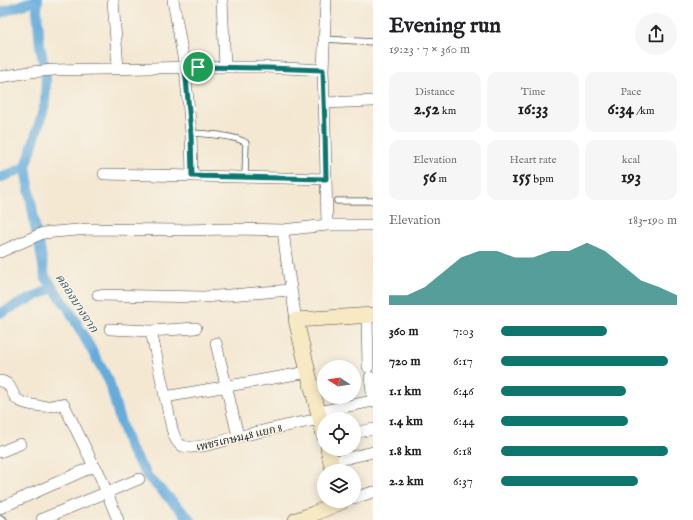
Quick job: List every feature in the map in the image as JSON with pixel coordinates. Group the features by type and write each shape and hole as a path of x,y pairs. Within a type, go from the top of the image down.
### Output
{"street":[{"path":"113,0 118,69"},
{"path":"173,0 185,68 191,133 192,176"},
{"path":"222,0 225,67"},
{"path":"326,0 323,70 327,226"},
{"path":"0,77 54,70 225,67 323,70"},
{"path":"324,103 373,101"},
{"path":"104,174 326,179"},
{"path":"0,252 43,233 89,229 283,230 327,226 373,225"},
{"path":"283,230 296,320 318,412"},
{"path":"98,294 204,297 291,290"},
{"path":"296,320 370,316 369,372 373,400"},
{"path":"110,329 151,331 196,328"},
{"name":"เพชรเกษม48 แยก 8","path":"151,331 172,428 177,441 181,446 191,448 211,444 317,416"},
{"path":"216,343 238,436"},
{"path":"165,397 308,372"},
{"path":"0,381 8,384 16,398 23,402 49,406 63,404 94,466 98,471 118,520"},
{"name":"เพชรเกษม48 แยก 8","path":"330,412 373,400"},
{"path":"361,432 373,429"},
{"path":"0,452 20,444"},
{"path":"331,461 373,452"},
{"path":"0,508 94,466"},
{"path":"42,519 139,479"},
{"path":"361,495 373,492"},
{"path":"296,520 315,517 331,508"}],"lane":[{"path":"324,39 373,42"},
{"path":"191,133 241,140 246,144 245,177"},
{"path":"337,201 373,201"},
{"path":"0,518 4,520"}],"waterway":[{"path":"0,13 35,0"},
{"name":"คลองบางจาก","path":"38,0 37,10 40,45 46,78 45,104 26,167 35,227 45,277 68,308 109,381 129,447 148,477 191,520"},
{"path":"0,178 26,167"},
{"path":"0,313 53,288"}],"route":[{"path":"198,67 323,70 326,179 192,176 191,133 185,68 198,67"}]}
